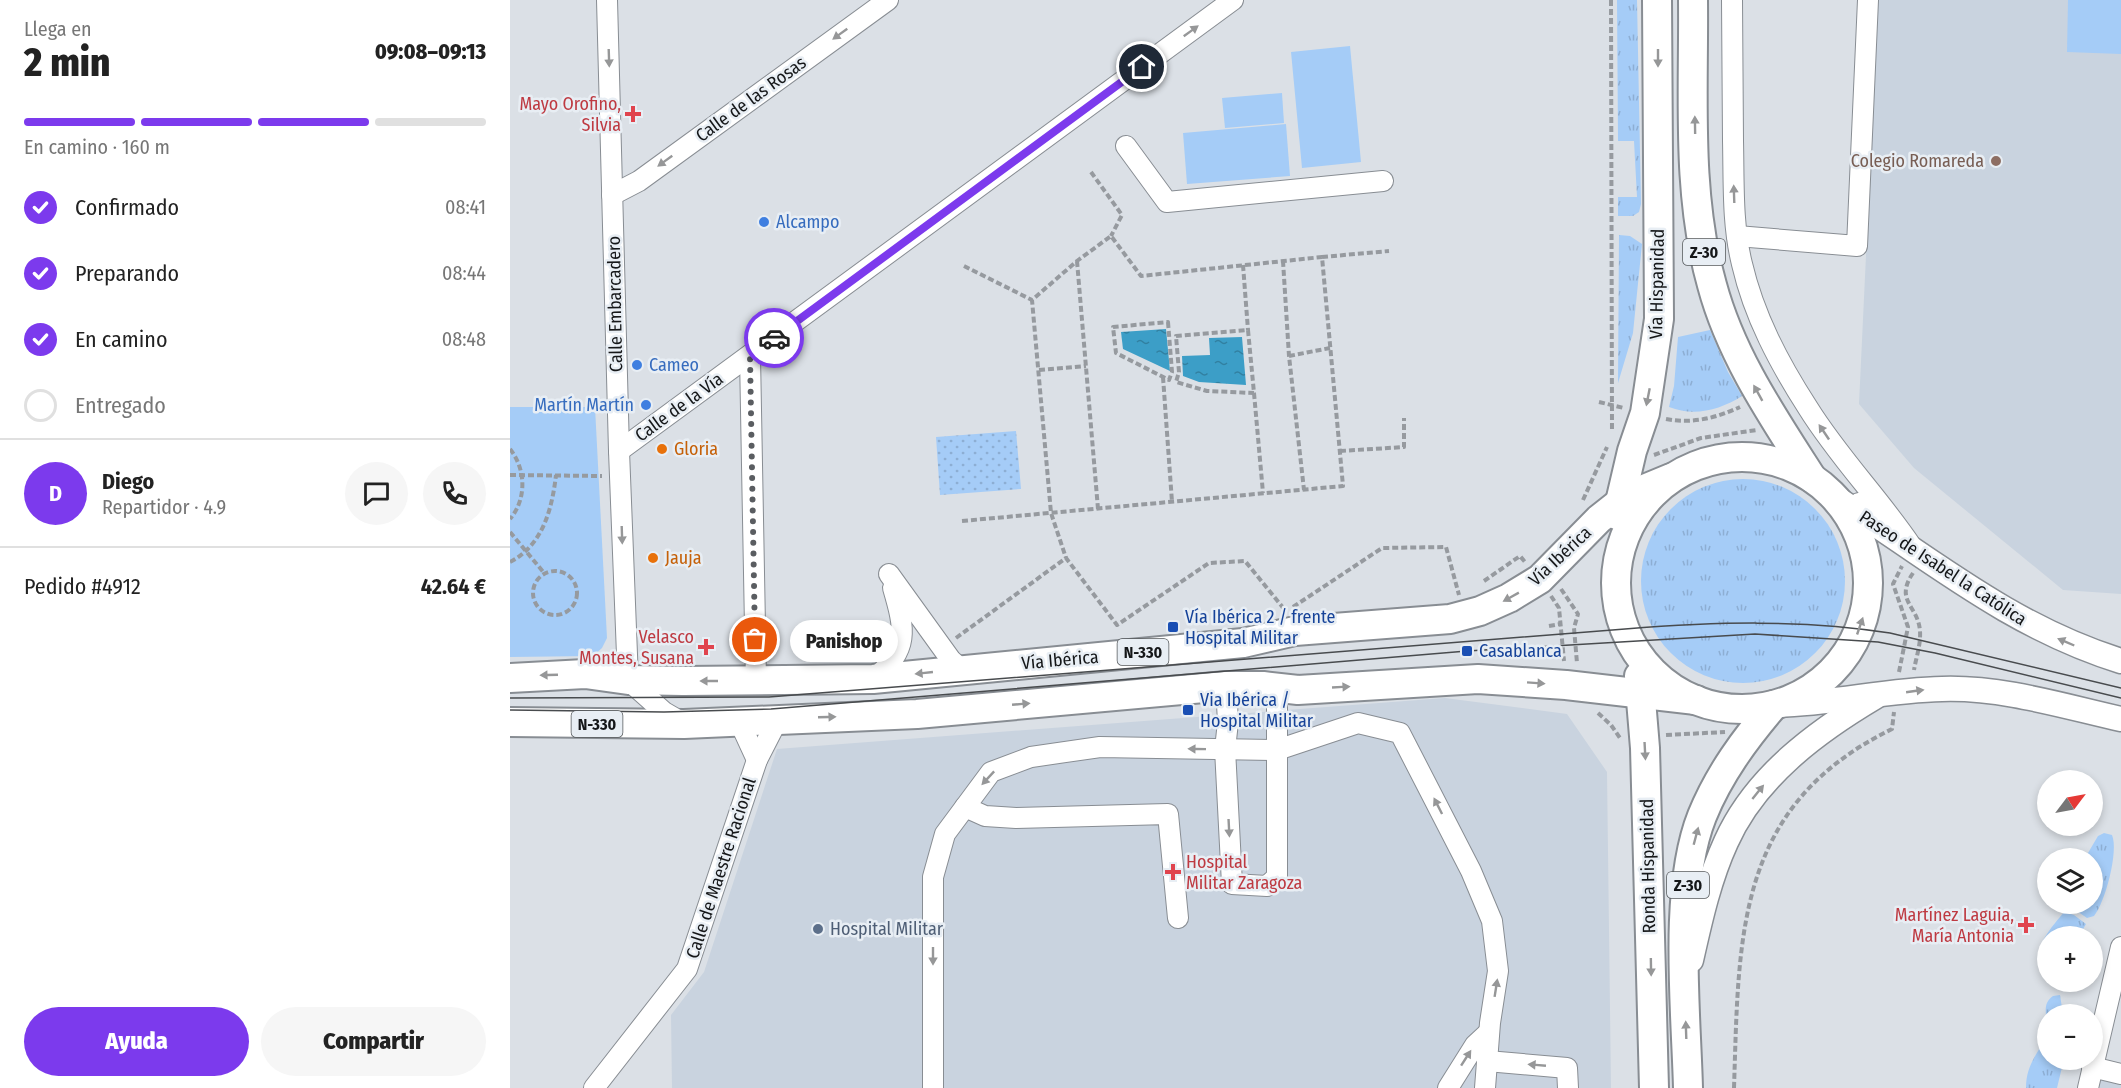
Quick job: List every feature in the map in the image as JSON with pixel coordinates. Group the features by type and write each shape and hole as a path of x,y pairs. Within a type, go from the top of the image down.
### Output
{"highway":[{"name":"Vía Hispanidad","path":"1633,645 1621,615 1617,562 1620,449 1645,413 1659,319 1657,0"},
{"name":"Z-30","path":"1693,0 1695,190 1701,237 1712,286 1726,327 1767,409 1812,478"},
{"name":"Vía Ibérica","path":"510,678 585,674 628,680 873,679 1243,644 1295,631 1450,620 1495,605 1547,579 1599,519 1618,504 1642,490 1710,461 1731,457 1773,460 1812,478"},
{"path":"1617,562 1623,540 1642,506 1671,478"},
{"path":"1641,693 1742,709 1774,705 1793,698 1828,675 1855,639 1865,609 1868,588 1863,548 1851,520 1833,496 1812,478"},
{"path":"1633,645 1653,672 1680,692 1696,700"},
{"name":"Ronda Hispanidad","path":"1633,645 1641,693 1645,748 1654,1088"},
{"name":"N-330","path":"510,722 684,724 917,714 1227,686 1298,690 1571,675 1641,693"},
{"name":"Ronda Hispanidad","path":"1688,1088 1685,906 1690,865 1702,817 1729,762 1774,705"}],"main road":[{"name":"Paseo de Isabel la Católica","path":"1833,496 1860,514 1913,557 1973,592 2029,624 2083,649 2121,661"},
{"path":"1685,982 1713,874 1727,840 1743,811 1766,782 1793,756 1829,726 1875,697 1903,687 1986,692 2121,719"},
{"path":"1774,705 1825,703 1875,697"}],"street":[{"name":"Calle Embarcadero","path":"607,0 619,451 628,680"},
{"name":"Calle de las Rosas","path":"612,195 639,181 888,0"},
{"name":"Calle de la Vía","path":"619,451 1233,0"},
{"path":"1732,0 1734,198 1737,236 1747,285 1775,352 1820,426 1858,479 1897,524 1913,557"},
{"path":"1737,236 1857,246 1868,0"},
{"path":"1126,146 1167,202 1383,182"},
{"path":"750,356 756,681"},
{"path":"1858,479 1863,548"},
{"path":"873,679 896,657 903,635 903,620 889,574 942,648 961,669"},
{"path":"628,680 664,712 684,724"},
{"path":"1227,686 1228,723 1224,749 1232,884 1267,886 1277,877 1277,688"},
{"name":"Calle de Maestre Racional","path":"594,1088 687,969 757,760 778,719"},
{"name":"Calle de Maestre Racional","path":"739,721 757,760"},
{"path":"933,1088 933,878 945,834 991,772 1031,758 1100,747 1277,750 1358,723 1400,733 1471,871 1492,921 1498,971 1489,1032 1485,1088"},
{"path":"965,807 985,816 1016,818 1168,814 1178,918"},
{"path":"2103,1021 2121,946"},
{"path":"1448,1088 1475,1045 1489,1032"},
{"path":"1640,1088 1643,1061 1652,1036"},
{"path":"1487,1061 1567,1068 1568,1088"},
{"path":"2088,1088 2091,1070"},
{"path":"2103,1070 2121,1074"}],"path":[{"path":"1611,0 1612,433 1620,449 1649,456 1701,438 1754,432 1767,409"},
{"path":"1032,300 1077,261 1111,236 1122,215 1091,172"},
{"path":"1111,236 1141,276 1389,251"},
{"path":"962,521 1343,486 1322,257"},
{"path":"1077,261 1098,509"},
{"path":"1283,261 1289,356 1304,490"},
{"path":"1243,265 1263,493"},
{"path":"964,266 1032,300"},
{"path":"1032,300 1051,513 1066,558 1117,625 1209,563 1245,561 1286,612 1382,548 1446,547 1460,598 1469,592"},
{"path":"1168,322 1172,372 1169,380 1163,377 1116,353 1113,327 1168,322"},
{"path":"1248,330 1176,336 1179,372 1176,382 1207,391 1254,393"},
{"path":"1289,356 1330,348"},
{"path":"1039,370 1086,366"},
{"path":"1163,377 1172,502"},
{"path":"1599,402 1678,422 1767,409"},
{"path":"1340,451 1404,447 1404,418"},
{"path":"510,449 516,457 522,475 522,494 516,512 510,519"},
{"path":"1592,480 1620,449"},
{"path":"510,475 609,476"},
{"path":"510,562 540,535 553,506 556,475"},
{"path":"510,532 545,574"},
{"path":"1477,586 1520,556 1547,579 1578,614 1574,628 1571,675"},
{"path":"1903,687 1920,631 1904,595 1913,557"},
{"path":"1903,687 1908,627 1893,584 1913,557"},
{"path":"942,648 1066,558"},
{"path":"559,572 572,579 576,585 576,600 568,612 554,615 536,604 533,598 535,584 545,574 559,572"},
{"path":"1547,579 1559,608 1563,655 1571,675"},
{"path":"1549,626 1560,624"},
{"path":"1552,656 1563,655"},
{"path":"1734,1088 1738,962 1750,904 1766,853 1781,822 1806,791 1845,755 1893,729 1894,713"},
{"path":"1660,735 1733,731"}],"shaded area":[{"name":"Colegio Romareda","path":"1878,0 2121,0 2121,594 2063,590 1914,468 1859,404"},
{"name":"Hospital Militar Zaragoza","path":"1445,698 1567,714 1607,772 1611,1088 672,1088 671,1015 704,972 777,749"},
{"path":"2097,1077 2121,1082 2121,1088 2094,1088"}],"green space":[{"path":"1617,0 1637,0 1641,204 1639,212 1633,216 1618,216 1618,197 1637,197 1634,141 1618,141"},
{"path":"2068,0 2121,0 2121,54 2067,52"},
{"path":"1350,46 1361,162 1302,168 1291,52"},
{"path":"1282,93 1284,123 1225,128 1222,98"},
{"path":"1286,124 1290,176 1187,184 1183,133"},
{"path":"1619,235 1630,236 1642,244 1633,333 1618,383"},
{"path":"1710,330 1728,372 1742,396 1725,405 1697,412 1669,407 1674,386 1678,337"},
{"path":"510,407 595,407 607,638 602,648 593,656 510,657"},
{"path":"1016,431 1021,489 940,495 936,437"},
{"path":"1733,479 1753,479 1782,486 1808,502 1822,516 1838,542 1845,581 1838,620 1822,646 1808,660 1773,679 1753,683 1733,683 1704,676 1678,660 1664,646 1645,611 1641,591 1641,571 1648,542 1664,516 1678,502 1713,483"},
{"path":"2103,834 2112,835 2114,853 2103,897 2103,848 2091,848 2098,836 2103,836"},
{"path":"2062,914 2071,914 2086,924 2085,926 2053,926"},
{"path":"2081,914 2095,914 2094,916 2087,918"},
{"path":"2060,995 2061,1004 2047,1004 2053,996"},
{"path":"2037,1054 2037,1070 2061,1070 2057,1088 2026,1088 2032,1063"}],"water":[{"path":"1166,329 1170,371 1123,349 1121,332"},
{"path":"1242,337 1246,385 1199,382 1183,376 1182,356 1210,355 1209,338"}],"tram line":[{"path":"510,698 769,697 1625,629 1758,623 1824,625 1890,633 2121,688"},
{"path":"510,710 664,712 771,709 1467,651 1755,634 1878,642 1935,653 2121,698"}],"way so far":[{"path":"755,640 750,356 774,338"}],"place":[{"name":"Mayo Orofino, Silvia","path":"633,114"},
{"name":"Colegio Romareda","path":"1996,161"},
{"name":"Alcampo","path":"764,222"},
{"name":"Cameo","path":"637,365"},
{"name":"Martín Martín","path":"646,405"},
{"name":"Gloria","path":"662,449"},
{"name":"Jauja","path":"653,558"},
{"name":"Vía Ibérica 2 / frente Hospital Militar","path":"1173,627"},
{"name":"Panishop","path":"755,640"},
{"name":"Velasco Montes, Susana","path":"706,647"},
{"name":"Casablanca","path":"1467,651"},
{"name":"Via Ibérica / Hospital Militar","path":"1188,710"},
{"name":"Hospital Militar Zaragoza","path":"1173,872"},
{"name":"Martínez Laguia, María Antonia","path":"2026,925"},
{"name":"Hospital Militar","path":"818,929"}],"route":[{"path":"774,338 1142,67"}]}
